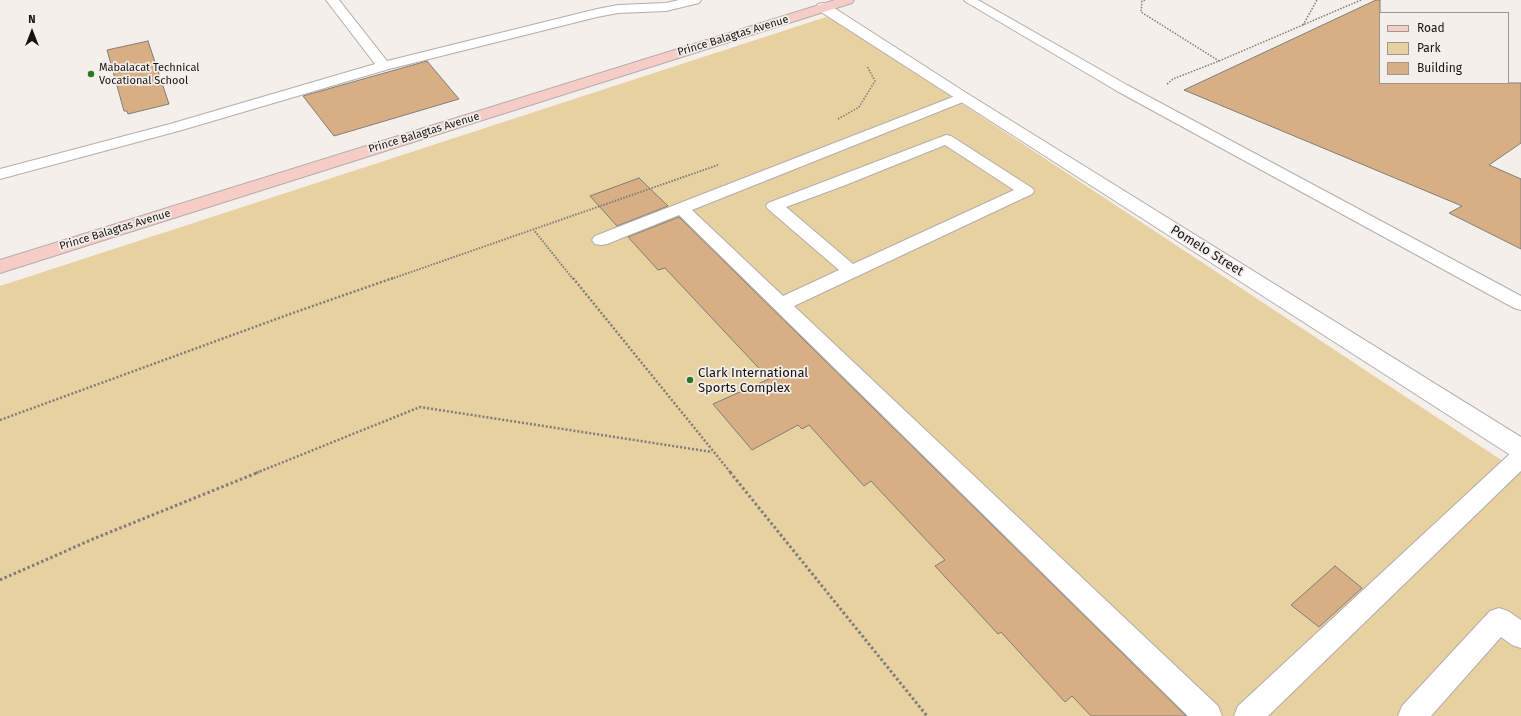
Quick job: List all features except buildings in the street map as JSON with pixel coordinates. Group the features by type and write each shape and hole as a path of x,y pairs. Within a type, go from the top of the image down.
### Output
{"main road":[{"name":"Prince Balagtas Avenue","path":"0,267 848,0"}],"street":[{"path":"332,0 384,66"},
{"path":"0,174 183,125 384,66 597,13 618,9 666,7 695,0"},
{"name":"Pomelo Street","path":"823,7 1521,449"}],"lane":[{"path":"970,0 1122,88 1521,304"},
{"path":"601,240 963,97"},
{"path":"781,304 1026,191 946,139 837,184 774,206 851,271"},
{"path":"682,209 1208,716"},
{"path":"1248,716 1521,458"},
{"path":"1412,716 1499,620 1521,636"}],"path":[{"path":"1145,0 1142,1 1140,12 1219,61"},
{"path":"1302,25 1317,0"},
{"path":"1162,88 1172,79 1219,61 1361,0"},
{"path":"834,121 859,107 875,81 864,60"},
{"path":"0,420 290,314 719,165"},
{"path":"533,229 927,716"},
{"path":"0,580 93,539 420,407 712,452"}],"green space":[{"name":"Clark International Sports Complex","path":"829,16 1521,473 1521,716 0,716 0,286"}],"place":[{"name":"Mabalacat Technical Vocational School","path":"91,74"},
{"name":"Clark International Sports Complex","path":"690,380"}]}
